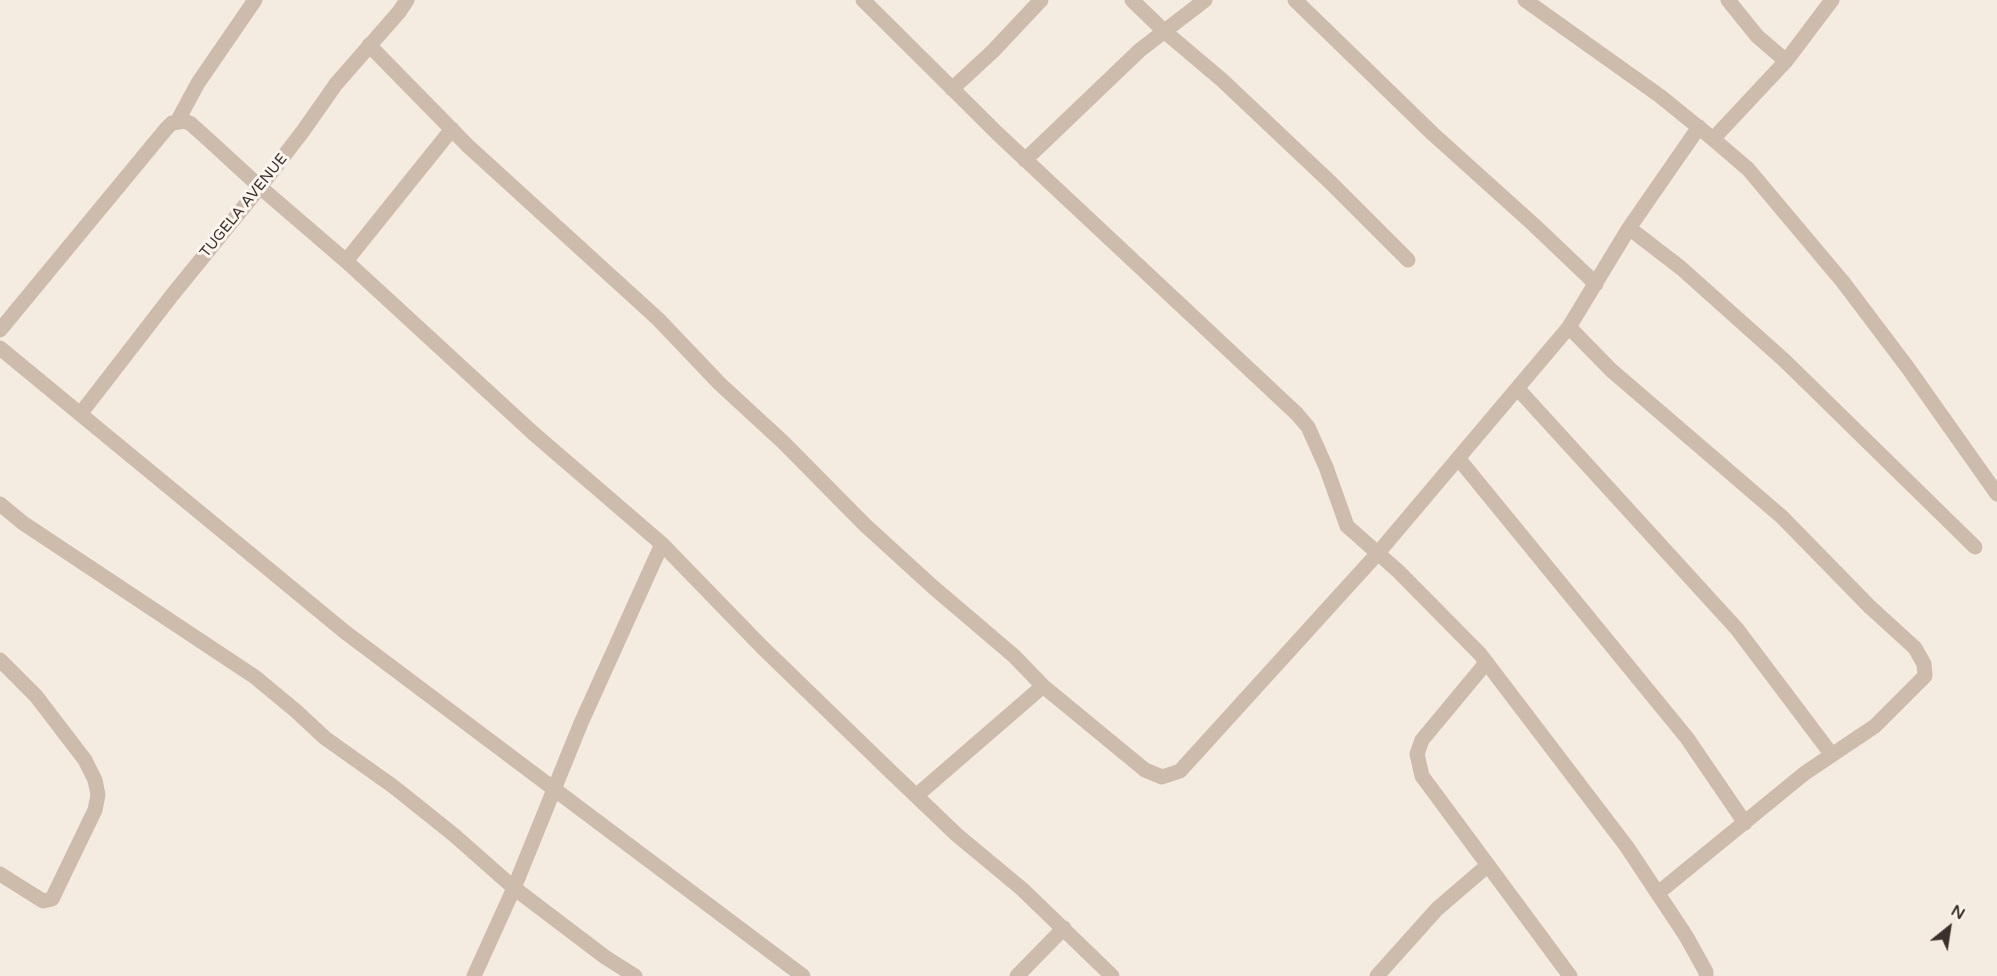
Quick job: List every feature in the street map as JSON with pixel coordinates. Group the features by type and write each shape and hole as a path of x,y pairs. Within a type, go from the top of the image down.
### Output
{"street":[{"path":"0,330 166,129 178,120 198,83 255,0"},
{"name":"TUGELA AVENUE","path":"81,413 260,187 336,84 407,0"},
{"path":"863,0 1025,160 1308,427 1318,447 1347,526 1406,579 1486,663 1627,847 1686,936 1707,972 1706,976"},
{"path":"952,89 993,51 1041,0"},
{"path":"1132,0 1164,31 1222,80 1408,260"},
{"path":"1025,160 1140,50 1205,0"},
{"path":"1295,0 1433,134 1596,284"},
{"path":"1525,0 1660,96 1748,170 1843,282 1915,377 1997,494"},
{"path":"1728,0 1757,36 1786,60"},
{"path":"1713,139 1786,60 1832,0"},
{"path":"369,45 452,129 658,319 720,384 783,442 865,525 1014,656 1043,686 1145,770 1162,777 1180,771 1378,554 1569,327 1629,228 1699,127"},
{"path":"178,120 191,124 346,261 533,433 662,544 762,647 916,795 957,834 1022,889 1112,976"},
{"path":"346,261 452,129"},
{"path":"1629,228 1682,268 1785,361 1975,547"},
{"path":"1569,327 1611,370 1782,517 1870,606 1916,648 1924,664 1924,676 1875,726 1805,773 1658,894"},
{"path":"0,348 345,632 803,976"},
{"path":"1518,388 1737,629 1832,755"},
{"path":"1458,458 1687,738 1745,823"},
{"path":"0,504 60,548 255,677 325,738 436,821 514,888 605,957 635,976"},
{"path":"474,976 514,888 580,723 662,544"},
{"path":"0,660 36,696 85,760 95,780 98,795 95,810 52,899 43,901 0,874"},
{"path":"1486,663 1422,740 1416,754 1422,776 1570,976"},
{"path":"916,795 1043,686"},
{"path":"1377,976 1437,909 1487,866"},
{"path":"1017,976 1064,928"}]}
